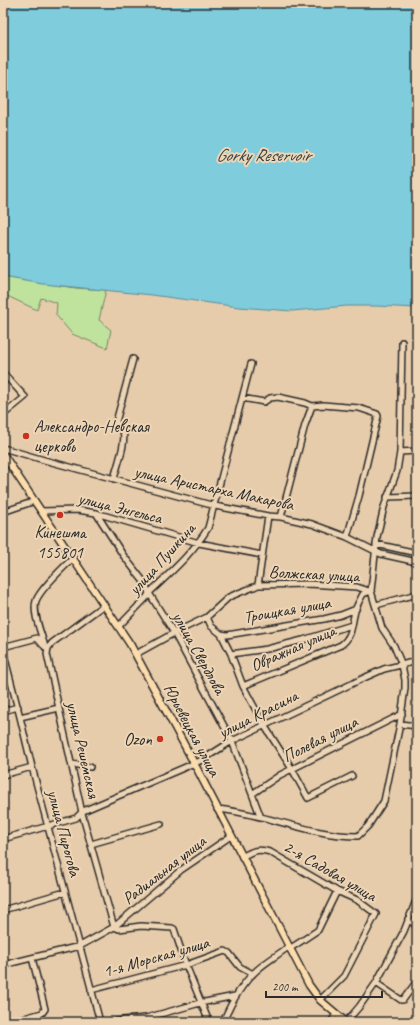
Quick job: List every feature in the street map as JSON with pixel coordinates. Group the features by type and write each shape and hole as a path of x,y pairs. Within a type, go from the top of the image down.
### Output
{"main road":[{"name":"Юрьевецкая улица","path":"3,454 119,626 136,654 194,763 308,985 320,1000 346,1022"}],"street":[{"path":"217,809 233,810 341,836 358,836 368,826 384,801 402,714 405,680 402,665 394,646 382,628 376,605 370,591 376,544 382,514 397,471 400,452 402,342"},
{"path":"114,479 125,438 123,431 117,426 116,422 133,359"},
{"name":"улица Пушкина","path":"119,626 147,597 149,593 184,560 199,543 208,528 251,364"},
{"path":"3,373 25,397 3,415"},
{"path":"242,398 264,402 270,398 278,397 312,406 323,405 359,408 375,413 378,416 348,537"},
{"path":"281,517 305,425 312,406"},
{"name":"улица Аристарха Макарова","path":"3,448 215,506 281,517 312,524 348,537 376,552 417,562"},
{"path":"400,452 417,451"},
{"path":"387,497 417,496"},
{"path":"3,512 35,501"},
{"name":"улица Энгельса","path":"41,511 78,510 96,513 199,543 262,555"},
{"name":"улица Свердлова","path":"96,513 123,555 144,582 149,593 174,633 232,741 260,816"},
{"path":"136,654 207,617 230,597 254,588 258,584 268,516"},
{"path":"376,544 417,553"},
{"name":"улица Решемская","path":"73,558 43,591 36,602 36,616 47,653 91,844 114,927"},
{"name":"Волжская улица","path":"258,584 309,584 357,587 370,591"},
{"name":"Овражная улица","path":"243,686 341,645 347,641 350,636 356,609 363,594 370,591"},
{"name":"Волжская улица","path":"376,605 417,594"},
{"path":"47,653 48,648 52,644 104,605"},
{"name":"Троицкая улица","path":"221,634 227,635 324,619 341,615 356,609"},
{"path":"207,617 211,626 221,634 231,654 243,686 264,725 292,769 308,798 310,799 352,776"},
{"path":"231,654 267,649 352,625"},
{"path":"3,647 37,638 45,647"},
{"name":"улица Пирогова","path":"3,651 32,767 100,1022"},
{"name":"улица Красина","path":"3,839 76,818 83,811 202,760 232,741 239,739 264,725 366,677 384,669 417,661"},
{"path":"3,711 18,707"},
{"path":"20,717 59,708"},
{"name":"Полевая улица","path":"252,794 292,769 402,714"},
{"path":"400,724 417,726"},
{"path":"72,764 90,768"},
{"path":"3,776 32,767"},
{"path":"91,844 161,824"},
{"name":"Радиальная улица","path":"3,965 80,946 114,927 176,874 231,836"},
{"name":"2-я Садовая улица","path":"242,857 261,849 270,852 357,900 376,914 344,976 320,1000"},
{"path":"223,1022 230,1005 253,974 288,948 318,930 337,890"},
{"path":"3,910 65,892"},
{"path":"346,1022 376,983 404,931 417,898"},
{"path":"408,920 417,926"},
{"path":"114,927 119,929 141,926 174,929 200,1003 209,1022"},
{"name":"1-я Морская улица","path":"92,990 186,965 228,951 240,967 253,974"},
{"path":"10,1022 42,1013 45,1009 32,958"},
{"path":"376,983 403,1000 417,981"},
{"path":"115,1022 146,1018 200,1003 236,996"},
{"path":"332,1022 336,1014"}],"green space":[{"path":"3,277 75,288 106,290 99,320 111,330 107,348 72,334 56,315 57,303 41,298 37,310 3,294"}],"water":[{"name":"Gorky Reservoir","path":"3,3 417,3 417,308 347,306 292,311 239,307 152,295 43,284 3,277"}],"place":[{"name":"Александро-Невская церковь","path":"26,436"},
{"name":"Кинешма 155801","path":"60,515"},
{"name":"Ozon","path":"160,739"}]}
